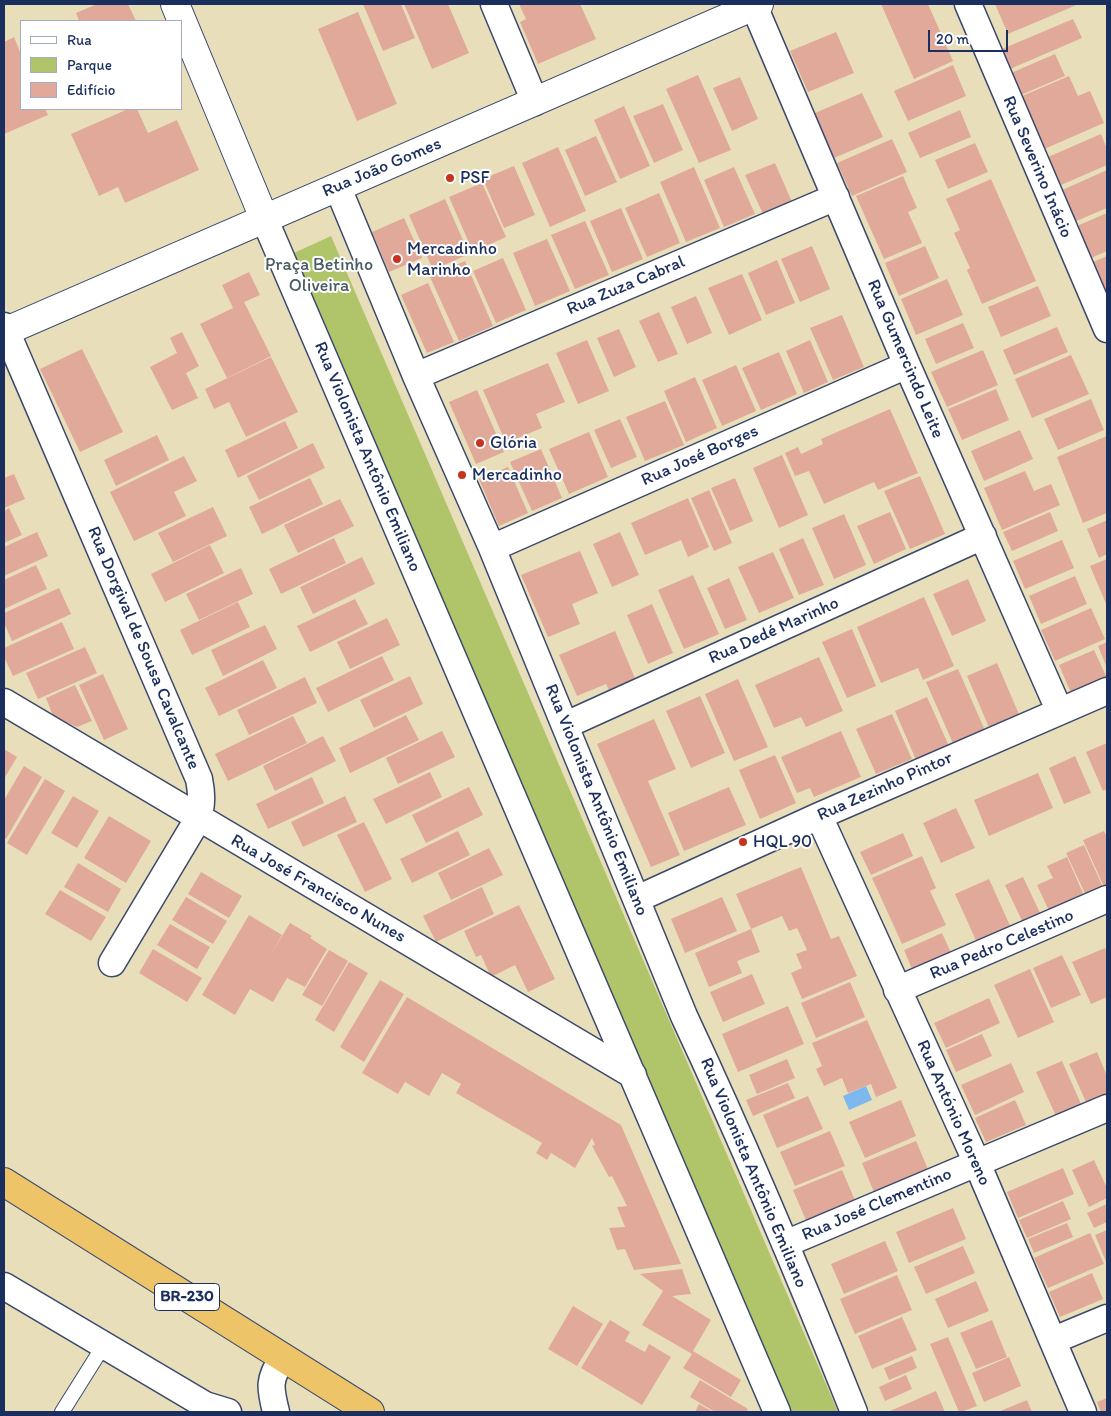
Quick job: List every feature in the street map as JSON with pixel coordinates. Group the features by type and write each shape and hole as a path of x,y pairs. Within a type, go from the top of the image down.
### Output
{"highway":[{"name":"BR-230","path":"4,1182 370,1412"}],"street":[{"path":"176,4 264,218"},
{"path":"494,4 535,102"},
{"name":"Rua Severino Inácio","path":"968,4 1107,329"},
{"name":"Rua João Gomes","path":"4,329 338,188 757,5"},
{"name":"Rua Gumercindo Leite","path":"757,5 907,365 1060,710"},
{"name":"Rua Violonista Antônio Emiliano","path":"338,188 416,376 492,548 566,725 684,1016 785,1244 854,1412"},
{"name":"Rua Zuza Cabral","path":"416,376 836,197"},
{"name":"Rua Violonista Antônio Emiliano","path":"264,218 777,1412"},
{"name":"Rua Dorgival de Sousa Cavalcante","path":"4,329 199,779 202,805 198,819 112,963"},
{"name":"Rua José Borges","path":"492,548 907,365"},
{"name":"Rua Dedé Marinho","path":"566,725 983,536"},
{"name":"Rua Zezinho Pintor","path":"637,899 819,816 1107,691"},
{"name":"Rua José Francisco Nunes","path":"4,702 198,819 632,1075"},
{"name":"Rua António Moreno","path":"819,816 977,1163 1054,1340 1083,1412"},
{"name":"Rua Pedro Celestino","path":"898,990 1107,900"},
{"name":"Rua José Clementino","path":"785,1244 1107,1108"},
{"path":"4,1286 211,1410"},
{"path":"1054,1340 1107,1318"},
{"path":"276,1412 271,1392 272,1373 282,1358"}],"lane":[{"path":"62,1412 104,1345"}],"green space":[{"name":"Praça Betinho Oliveira","path":"331,236 838,1412 790,1412 283,258"}],"water":[{"path":"866,1086 872,1100 849,1110 843,1096"}],"building":[{"path":"97,4 128,4 136,20 79,20 76,13"},
{"path":"363,4 401,4 415,38 383,51"},
{"path":"404,4 448,4 469,53 432,69"},
{"path":"519,4 580,4 596,39 538,64 520,22 526,19"},
{"path":"881,4 928,4 953,61 914,79"},
{"path":"995,4 1079,4 1008,34"},
{"path":"358,12 397,104 357,121 318,29"},
{"path":"1073,19 1082,38 1010,69 1002,49"},
{"path":"836,32 854,73 808,92 790,51"},
{"path":"14,37 20,52 20,110 46,110 48,115 4,134 4,42"},
{"path":"1055,54 1065,76 1021,95 1011,73"},
{"path":"953,65 966,96 908,121 894,91"},
{"path":"698,75 731,150 699,163 666,89"},
{"path":"1069,76 1078,96 1090,91 1104,123 1042,150 1013,100"},
{"path":"740,77 758,119 732,131 713,88"},
{"path":"862,93 883,137 834,158 815,113"},
{"path":"663,104 683,150 654,163 633,116"},
{"path":"624,106 650,166 620,179 594,120"},
{"path":"126,110 137,110 148,133 177,120 199,170 125,203 118,187 99,196 71,134"},
{"path":"960,110 971,137 920,158 908,133"},
{"path":"1101,134 1107,149 1107,165 1061,185 1048,157"},
{"path":"596,136 617,182 585,196 565,150"},
{"path":"892,139 907,172 852,196 837,163"},
{"path":"975,143 988,172 948,189 935,160"},
{"path":"558,147 586,211 550,227 522,163"},
{"path":"775,163 792,202 763,214 745,175"},
{"path":"514,166 535,215 504,228 483,179"},
{"path":"694,167 720,228 686,242 660,182"},
{"path":"734,167 755,214 724,227 704,180"},
{"path":"1107,170 1107,208 1074,222 1060,191"},
{"path":"903,176 917,208 908,212 922,243 884,259 856,196"},
{"path":"991,179 1036,281 982,304 967,270 970,268 954,233 960,230 946,199"},
{"path":"482,183 506,237 473,252 449,197"},
{"path":"659,193 680,243 647,257 625,208"},
{"path":"445,199 469,254 433,270 409,215"},
{"path":"621,208 643,259 612,272 590,221"},
{"path":"1107,213 1107,251 1091,258 1077,226"},
{"path":"404,218 422,258 389,272 372,232"},
{"path":"585,221 609,275 575,289 551,235"},
{"path":"547,239 570,291 535,306 513,253"},
{"path":"812,246 830,289 800,302 781,259"},
{"path":"925,246 939,278 899,296 885,263"},
{"path":"1107,256 1107,295 1093,262"},
{"path":"503,258 526,310 496,323 473,271"},
{"path":"777,260 795,303 766,315 748,273"},
{"path":"465,261 493,326 459,341 430,277"},
{"path":"249,272 260,295 244,302 271,356 227,378 200,324 233,308 222,285"},
{"path":"742,274 762,320 729,335 708,288"},
{"path":"947,279 963,315 916,335 901,299"},
{"path":"428,283 454,342 427,353 401,295"},
{"path":"1038,286 1051,316 1001,337 988,307"},
{"path":"696,296 712,333 687,344 671,307"},
{"path":"659,312 678,354 658,362 639,321"},
{"path":"842,315 864,367 833,380 810,328"},
{"path":"963,323 974,348 936,364 925,339"},
{"path":"1057,327 1068,352 1014,375 1003,350"},
{"path":"619,329 636,367 614,377 597,338"},
{"path":"182,332 199,366 186,373 198,398 172,410 150,367 177,353 170,338"},
{"path":"587,340 609,391 578,404 556,353"},
{"path":"810,340 828,382 804,393 786,351"},
{"path":"82,349 123,432 80,452 40,369"},
{"path":"983,350 998,385 947,407 931,372"},
{"path":"779,352 797,394 761,410 742,368"},
{"path":"1071,355 1089,394 1032,418 1015,379"},
{"path":"271,357 298,412 246,437 229,402 214,409 205,389"},
{"path":"548,363 565,402 536,414 542,428 506,443 483,390"},
{"path":"736,365 756,411 722,426 702,380"},
{"path":"695,377 717,428 686,442 664,391"},
{"path":"996,389 1009,420 962,440 948,409"},
{"path":"477,390 504,452 476,464 449,402"},
{"path":"1091,399 1104,430 1058,450 1044,419"},
{"path":"665,401 684,445 645,461 626,417"},
{"path":"890,409 918,473 878,490 874,482 824,504 809,471 795,476 785,453 798,447 801,454 823,444 821,439"},
{"path":"620,419 637,457 611,468 594,430"},
{"path":"285,421 298,448 238,478 225,450"},
{"path":"1020,430 1033,459 984,481 971,451"},
{"path":"589,432 608,477 569,494 549,449"},
{"path":"157,435 169,460 116,486 104,460"},
{"path":"1107,436 1107,513 1083,523 1057,457"},
{"path":"313,443 325,468 259,500 247,476"},
{"path":"541,449 562,498 532,511 510,462"},
{"path":"782,455 808,515 779,528 753,468"},
{"path":"184,456 197,481 174,492 186,516 134,541 110,492"},
{"path":"508,467 528,513 499,526 479,479"},
{"path":"1025,471 1034,491 1051,484 1060,505 1002,530 984,488"},
{"path":"14,474 25,499 4,508 4,478"},
{"path":"920,476 945,534 910,549 884,491"},
{"path":"310,478 323,504 262,534 249,507"},
{"path":"735,478 753,521 730,531 711,488"},
{"path":"709,490 732,543 714,551 691,498"},
{"path":"688,498 709,547 688,557 681,540 645,555 631,523"},
{"path":"340,499 354,526 298,553 284,525"},
{"path":"213,507 227,536 173,562 158,533"},
{"path":"9,508 22,535 4,543 4,511"},
{"path":"890,512 906,549 874,564 857,526"},
{"path":"1050,512 1058,531 1012,551 1003,532"},
{"path":"844,514 866,565 834,579 812,528"},
{"path":"1107,520 1107,554 1099,558 1087,529"},
{"path":"37,532 48,556 4,576 4,547"},
{"path":"620,532 639,575 612,587 593,544"},
{"path":"334,538 346,563 281,594 269,569"},
{"path":"803,538 824,585 799,595 779,549"},
{"path":"1062,540 1074,568 1025,589 1013,561"},
{"path":"210,545 224,573 165,602 151,574"},
{"path":"580,551 598,593 572,604 580,624 548,637 521,575"},
{"path":"773,552 794,598 759,613 738,567"},
{"path":"362,557 375,584 313,614 300,587"},
{"path":"1107,559 1107,606 1090,566"},
{"path":"36,565 47,589 4,609 4,580"},
{"path":"241,568 253,594 199,620 186,594"},
{"path":"693,575 719,634 684,649 658,590"},
{"path":"1075,576 1087,604 1041,624 1029,596"},
{"path":"729,578 747,620 725,629 707,588"},
{"path":"968,579 986,621 952,636 933,594"},
{"path":"59,588 71,614 12,641 4,623 4,613"},
{"path":"924,597 954,666 923,680 918,668 881,683 857,627"},
{"path":"355,599 368,624 310,652 297,626"},
{"path":"238,602 250,627 192,655 180,630"},
{"path":"652,604 673,653 648,664 627,615"},
{"path":"1091,608 1105,639 1055,661 1041,630"},
{"path":"387,618 400,645 350,669 337,642"},
{"path":"62,622 74,649 13,676 4,657 4,648"},
{"path":"265,625 277,649 223,676 211,650"},
{"path":"852,629 876,686 847,698 822,642"},
{"path":"615,631 637,683 611,694 606,684 577,696 559,655"},
{"path":"1107,642 1107,668 1098,646"},
{"path":"85,647 97,673 38,699 26,673"},
{"path":"1094,650 1107,678 1071,693 1059,665"},
{"path":"382,656 394,680 328,712 316,688"},
{"path":"819,657 843,711 806,727 801,717 774,728 755,685"},
{"path":"263,660 277,688 219,716 205,688"},
{"path":"997,663 1021,719 991,732 967,676"},
{"path":"958,669 987,735 955,748 926,682"},
{"path":"103,674 128,729 104,740 79,685"},
{"path":"410,676 423,704 374,728 360,700"},
{"path":"305,677 317,703 249,735 237,710"},
{"path":"738,679 768,747 734,761 705,694"},
{"path":"75,685 92,721 77,727 53,716 46,698"},
{"path":"700,696 725,753 691,768 666,711"},
{"path":"927,697 949,746 916,760 895,711"},
{"path":"892,714 912,759 876,774 856,729"},
{"path":"406,715 419,740 350,773 339,748"},
{"path":"293,716 307,743 228,781 215,754"},
{"path":"654,719 676,769 648,781 680,855 651,867 597,744"},
{"path":"442,731 455,757 398,784 386,758"},
{"path":"841,731 861,777 814,797 810,788 797,793 781,757"},
{"path":"323,736 336,761 275,791 263,766"},
{"path":"1107,743 1107,789 1103,791 1086,752"},
{"path":"4,749 17,757 4,779"},
{"path":"775,755 796,803 760,819 739,770"},
{"path":"1075,756 1091,793 1064,804 1049,768"},
{"path":"24,766 42,777 6,839 4,837 4,800"},
{"path":"430,772 442,797 386,824 373,799"},
{"path":"1038,773 1053,808 989,836 974,800"},
{"path":"312,777 324,803 268,829 256,804"},
{"path":"45,779 65,791 27,855 7,843"},
{"path":"469,787 483,815 426,843 412,815"},
{"path":"729,787 746,825 684,851 668,813"},
{"path":"73,796 99,811 77,848 51,833"},
{"path":"345,796 357,822 303,847 291,822"},
{"path":"956,808 975,848 941,863 923,823"},
{"path":"109,816 151,841 126,883 84,858"},
{"path":"364,822 392,879 365,892 337,835"},
{"path":"458,831 470,855 412,883 400,859"},
{"path":"1104,831 1107,837 1107,888 1105,889 1083,840"},
{"path":"903,833 913,856 871,875 860,852"},
{"path":"1084,845 1106,894 1089,902 1066,853"},
{"path":"489,848 503,875 451,900 438,873"},
{"path":"922,856 936,888 930,891 946,925 902,944 872,878"},
{"path":"1067,857 1086,900 1050,913 1037,885 1053,878 1047,866"},
{"path":"78,863 121,889 108,912 64,887"},
{"path":"801,867 831,939 839,936 857,976 802,999 791,973 802,968 796,954 807,950 797,928 789,931 782,916 751,929 736,894"},
{"path":"201,872 242,896 229,918 188,894"},
{"path":"1023,877 1042,917 1024,925 1005,885"},
{"path":"989,879 1012,930 978,945 955,894"},
{"path":"482,887 494,914 436,942 423,916"},
{"path":"60,890 106,917 91,941 45,914"},
{"path":"186,897 227,921 213,944 172,920"},
{"path":"722,897 737,931 685,953 671,919"},
{"path":"519,905 555,979 528,992 515,965 491,977 481,955 476,957 464,931"},
{"path":"249,915 282,935 271,954 290,923 312,936 310,938 327,949 305,987 287,978 273,1002 250,989 235,1015 202,995"},
{"path":"170,924 210,947 197,969 157,945"},
{"path":"751,929 760,952 737,961 742,973 709,987 695,953"},
{"path":"942,933 953,957 914,974 904,950"},
{"path":"1105,948 1107,954 1107,997 1091,1004 1072,962"},
{"path":"153,949 202,978 187,1002 139,973"},
{"path":"329,950 348,961 322,1006 302,995"},
{"path":"1062,955 1081,995 1051,1008 1033,968"},
{"path":"349,962 368,973 334,1032 315,1020"},
{"path":"1030,969 1054,1022 1018,1038 994,985"},
{"path":"752,974 765,1004 723,1022 710,992"},
{"path":"380,980 404,994 364,1062 340,1047"},
{"path":"850,982 865,1017 816,1038 801,1003"},
{"path":"407,997 621,1125 681,1264 634,1270 625,1249 617,1250 609,1228 625,1227 617,1207 627,1206 612,1176 609,1177 592,1146 595,1145 592,1138 575,1168 551,1153 547,1160 536,1153 542,1143 456,1093 461,1084 442,1073 429,1096 405,1082 398,1094 362,1073"},
{"path":"989,998 1000,1023 946,1048 934,1023"},
{"path":"788,1006 804,1044 738,1072 722,1034"},
{"path":"867,1020 897,1088 876,1097 871,1084 848,1093 842,1078 824,1086 816,1069 822,1066 812,1043"},
{"path":"982,1034 992,1056 956,1072 946,1050"},
{"path":"1097,1052 1107,1076 1107,1093 1086,1102 1069,1064"},
{"path":"787,1059 795,1078 757,1094 749,1075"},
{"path":"1062,1061 1081,1104 1056,1116 1036,1072"},
{"path":"1011,1063 1024,1092 975,1115 961,1085"},
{"path":"788,1083 795,1098 753,1116 746,1100"},
{"path":"808,1096 823,1129 777,1148 763,1115"},
{"path":"901,1100 916,1136 865,1158 849,1122"},
{"path":"1015,1100 1026,1125 986,1142 975,1118"},
{"path":"830,1131 845,1166 795,1186 780,1152"},
{"path":"916,1141 930,1174 876,1197 862,1163"},
{"path":"1094,1160 1107,1188 1107,1198 1089,1207 1072,1170"},
{"path":"1063,1168 1074,1194 1018,1218 1007,1192"},
{"path":"842,1170 857,1205 808,1225 793,1190"},
{"path":"1063,1201 1071,1219 1027,1238 1019,1220"},
{"path":"1107,1204 1107,1222 1094,1228 1087,1213"},
{"path":"953,1208 966,1239 909,1263 896,1232"},
{"path":"1067,1223 1073,1237 1034,1253 1028,1239"},
{"path":"1107,1230 1107,1264 1095,1235"},
{"path":"1090,1233 1104,1264 1048,1288 1034,1258"},
{"path":"885,1241 898,1271 844,1294 831,1264"},
{"path":"963,1246 975,1273 926,1294 914,1267"},
{"path":"682,1269 691,1294 672,1296 711,1320 693,1351 741,1380 731,1397 683,1368 692,1354 642,1325 663,1291 640,1274"},
{"path":"1092,1273 1103,1299 1060,1317 1049,1292"},
{"path":"897,1275 912,1310 855,1334 840,1299"},
{"path":"976,1281 989,1311 948,1328 935,1299"},
{"path":"573,1306 603,1324 577,1366 548,1349"},
{"path":"902,1317 917,1350 872,1369 858,1336"},
{"path":"610,1320 630,1332 625,1341 645,1352 649,1344 671,1357 642,1405 581,1368"},
{"path":"992,1320 1007,1357 976,1369 960,1333"},
{"path":"948,1337 977,1406 961,1412 959,1412 930,1344"},
{"path":"912,1356 917,1368 889,1380 884,1368"},
{"path":"1009,1357 1021,1386 984,1402 972,1373"},
{"path":"906,1375 912,1389 885,1401 879,1387"},
{"path":"700,1380 748,1409 746,1412 715,1412 690,1397"},
{"path":"936,1391 945,1412 890,1412 890,1411"},
{"path":"1107,1398 1107,1412 1101,1412 1097,1402"},
{"path":"1027,1400 1032,1412 998,1412"},
{"path":"699,1404 713,1412 695,1412"}],"place":[{"name":"PSF","path":"450,178"},
{"name":"Mercadinho Marinho","path":"397,259"},
{"name":"Glória","path":"480,443"},
{"name":"Mercadinho","path":"462,475"},
{"name":"HQL 90","path":"743,842"}]}
